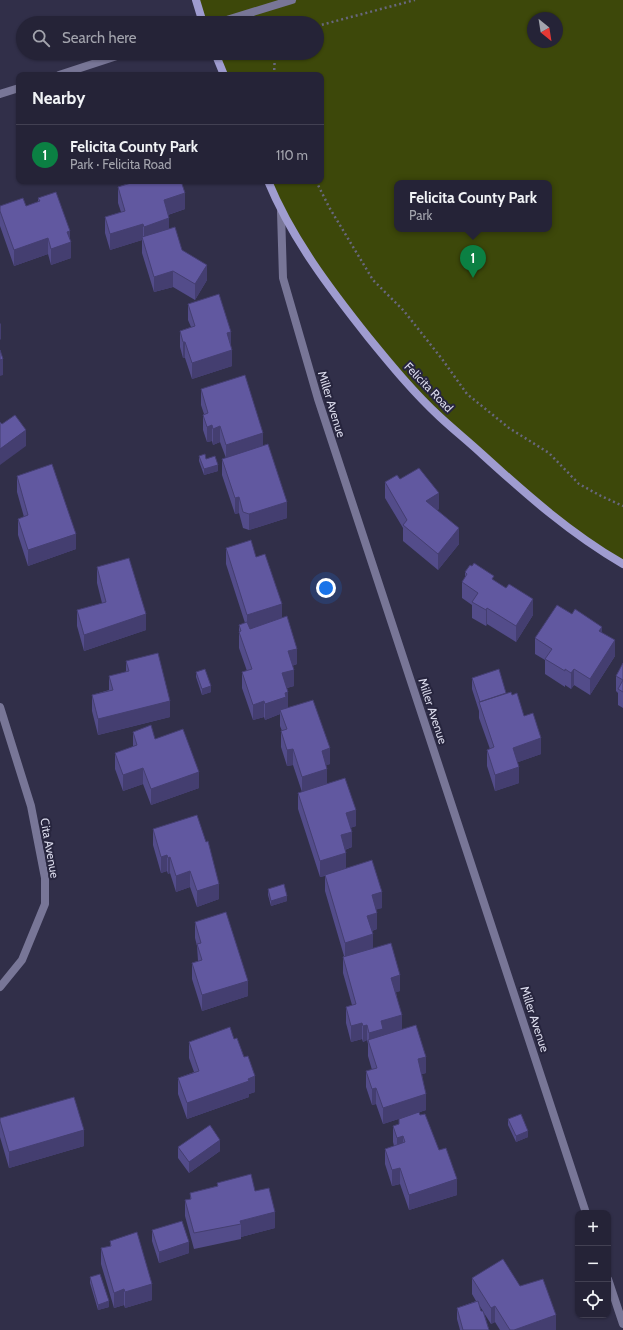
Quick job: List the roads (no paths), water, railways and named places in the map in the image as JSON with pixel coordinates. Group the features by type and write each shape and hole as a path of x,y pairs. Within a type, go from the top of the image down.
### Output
{"main road":[{"path":"196,0 201,16"},
{"path":"218,60 223,72"},
{"name":"Felicita Road","path":"269,184 281,212 304,251 344,307 409,386 439,416 537,504 604,554 623,564"}],"street":[{"path":"240,16 292,0"},
{"path":"68,72 105,60"},
{"path":"0,94 16,89"},
{"name":"Miller Avenue","path":"281,212 283,278 318,399 585,1210"},
{"name":"Cita Avenue","path":"0,707 31,806 45,878 45,904 22,960 0,987"},
{"path":"609,1282 623,1324"}],"place":[{"name":"Felicita County Park","path":"473,278"}]}
